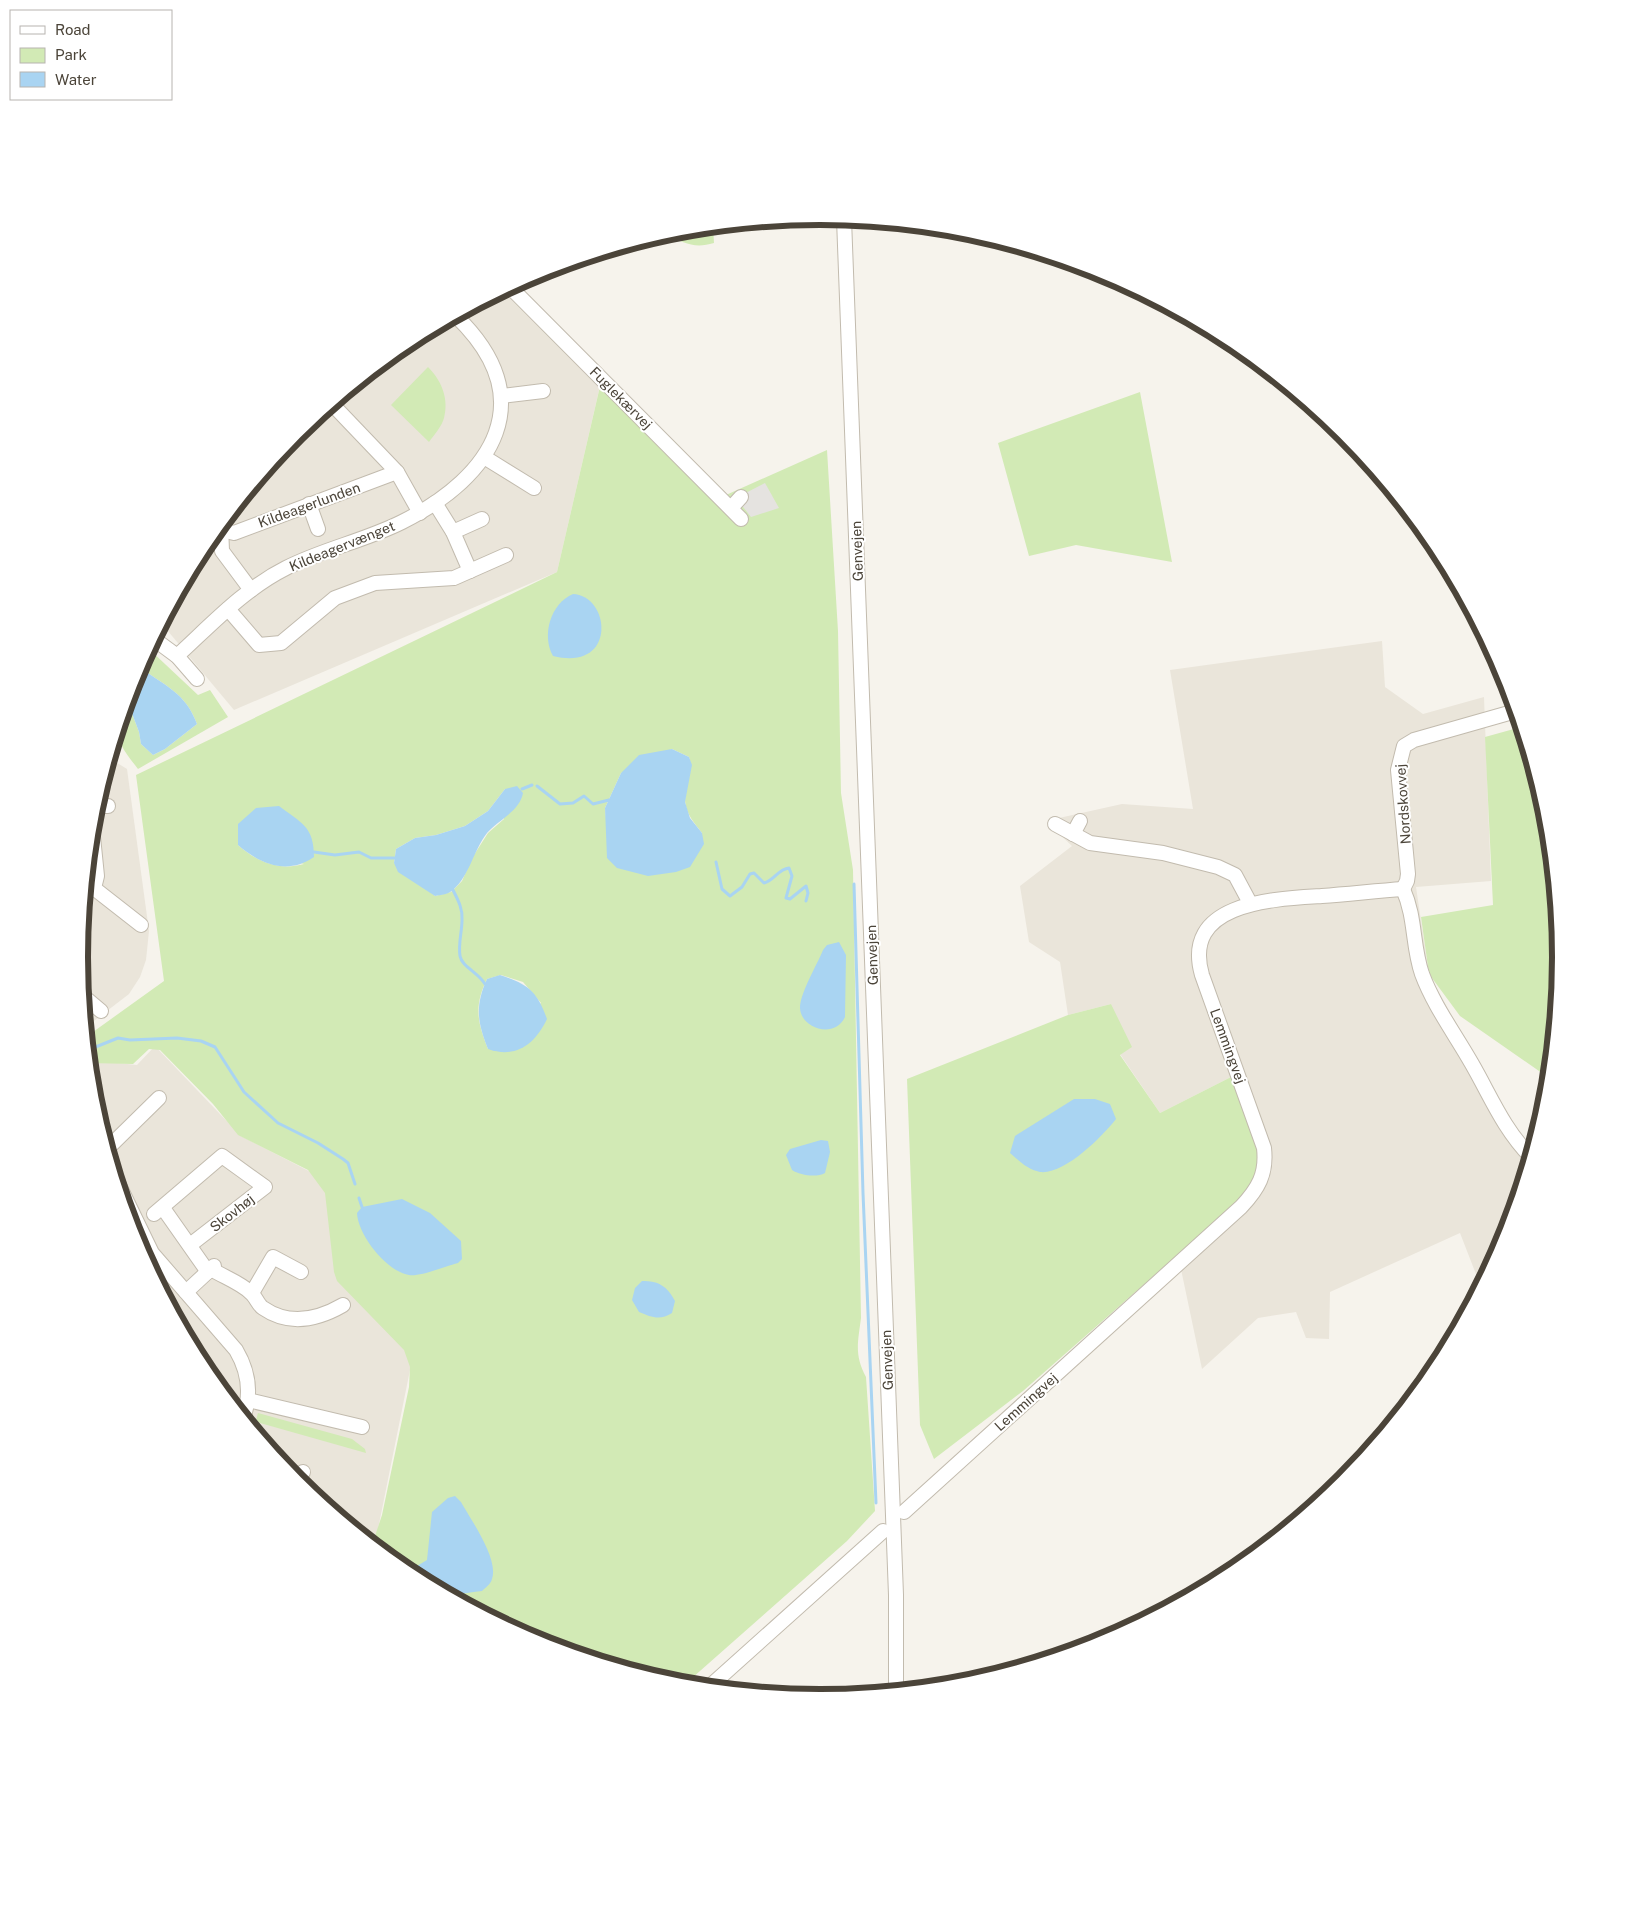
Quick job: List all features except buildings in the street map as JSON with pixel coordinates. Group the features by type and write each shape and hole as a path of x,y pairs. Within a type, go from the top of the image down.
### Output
{"street":[{"name":"Genvejen","path":"844,226 896,1595 896,1686"},
{"name":"Fuglekærvej","path":"515,292 736,514 741,497"},
{"name":"Kildeagervænget","path":"177,656 251,590 285,568 326,550 376,534 420,513 470,474 484,457 494,438 500,418 502,396 498,376 488,354 476,336 460,320"},
{"path":"502,396 542,391"},
{"path":"336,408 397,472 420,513"},
{"path":"484,457 534,488"},
{"name":"Kildeagerlunden","path":"226,530 234,533 397,472"},
{"path":"435,503 453,532 470,571"},
{"path":"309,504 318,529"},
{"path":"453,532 482,519"},
{"path":"221,537 222,551 251,590"},
{"path":"228,609 259,645 281,643 335,598 375,583 454,578 506,555"},
{"path":"159,643 177,656 197,679"},
{"name":"Nordskovvej","path":"1403,889 1407,882 1408,874 1398,770 1404,746 1414,740 1510,713"},
{"path":"1073,834 1080,820"},
{"path":"1055,824 1090,843 1162,853 1218,867 1234,875 1240,882 1250,903"},
{"path":"92,883 97,876 95,856"},
{"path":"91,886 141,925"},
{"path":"1403,889 1411,906 1421,971 1431,995 1473,1066 1502,1121 1527,1152"},
{"name":"Lemmingvej","path":"904,1512 1241,1207 1257,1189 1265,1167 1261,1138 1198,961 1199,943 1208,930 1229,913 1250,903 1403,889"},
{"path":"89,1001 101,1012"},
{"path":"111,1145 159,1098"},
{"name":"Skovhøj","path":"190,1246 265,1186 222,1156 159,1211 190,1246 212,1268 252,1293 261,1307 280,1318 294,1320 312,1318 331,1312 343,1304"},
{"path":"252,1293 273,1257 302,1272"},
{"path":"154,1261 186,1292 242,1361 249,1384 245,1411"},
{"path":"186,1292 212,1268"},
{"path":"248,1400 362,1427"},
{"path":"714,1682 883,1531"}],"shaded area":[{"path":"519,290 603,373 557,572 234,710 166,629 211,551 269,475 337,407 413,349 454,324"},
{"path":"765,483 779,508 751,517 736,498"},
{"path":"1382,641 1385,687 1423,714 1484,697 1491,881 1416,887 1429,974 1514,1129 1529,1144 1514,1193 1497,1238 1478,1280 1460,1233 1330,1292 1329,1339 1306,1338 1296,1312 1258,1318 1202,1369 1178,1255 1233,1076 1160,1113 1120,1054 1111,1004 1068,1015 1060,962 1029,942 1020,886 1072,846 1052,827 1059,818 1122,804 1193,809 1170,670"},
{"path":"114,761 127,769 149,931 146,960 140,977 129,994 91,1023 88,958 89,910 94,862"},
{"path":"155,1046 241,1136 332,1183 413,1355 376,1540 337,1509 269,1441 211,1365 163,1282 143,1238 112,1148 95,1061 137,1065"}],"green space":[{"path":"713,234 714,243 695,245 679,240"},
{"path":"428,367 441,384 446,404 443,421 429,442 391,405"},
{"path":"601,382 717,499 827,450 838,631 841,793 853,870 861,1318 858,1355 866,1377 875,1511 847,1541 692,1678 630,1666 540,1635 496,1615 454,1592 413,1567 374,1539 382,1515 409,1387 410,1367 404,1350 337,1281 334,1272 325,1193 308,1170 238,1135 213,1104 160,1050 149,1049 133,1064 96,1063 92,1033 164,981 136,775 557,572","holes":["672,749 689,757 690,773 685,801 691,818 702,833 607,828 605,808 621,773","505,789 504,819 488,833 472,858 462,881 451,892 435,896 394,863 396,849 415,838 436,835 465,826 488,811","238,845 304,864 295,866 269,864 253,856","501,975 523,982 541,1003 488,1049 479,1022 480,997 487,979"]},
{"path":"1140,392 1172,562 1076,545 1029,556 998,443"},
{"path":"154,654 198,695 210,690 228,717 138,769 124,750 120,741 131,710 139,732 141,744 153,755 165,749 197,724 187,705 165,685 146,672"},
{"path":"1516,728 1528,768 1538,815 1546,862 1551,910 1552,958 1551,1006 1543,1074 1460,1016 1429,974 1421,917 1493,905 1485,737"},
{"path":"1111,1004 1132,1047 1120,1055 1160,1113 1233,1076 1261,1156 1250,1191 1023,1391 934,1459 920,1425 907,1079 1068,1015"},
{"path":"258,1413 352,1439 365,1449 366,1453 260,1423 256,1420"}],"water":[{"path":"573,594 586,598 595,607 600,619 601,632 597,644 588,653 574,658 553,656 548,639 550,620 565,598"},
{"path":"146,672 180,697 187,705 197,724 165,749 153,755 141,744 139,732 131,710"},
{"path":"672,749 689,757 692,765 685,802 690,818 702,833 704,844 690,867 676,872 648,876 617,868 607,858 605,808 621,773 639,755"},
{"path":"517,786 523,793 518,805 487,833 464,877 451,891 435,896 398,872 394,863 396,849 415,838 436,835 465,826 488,811 505,789"},
{"path":"279,806 305,826 312,838 314,857 294,866 275,865 256,858 238,845 238,824 256,808"},
{"path":"839,942 846,955 845,1017 834,1028 819,1029 812,1026 802,1015 801,1002 823,950 827,945"},
{"path":"500,975 525,985 535,995 547,1019 537,1036 524,1047 507,1052 488,1049 479,1014 479,1005 487,979"},
{"path":"1074,1099 1095,1099 1110,1104 1116,1119 1082,1153 1060,1168 1050,1171 1036,1171 1020,1162 1010,1153 1015,1136"},
{"path":"821,1140 828,1141 830,1152 825,1173 821,1175 808,1175 792,1170 786,1155 790,1149"},
{"path":"402,1199 430,1213 461,1241 462,1259 458,1263 426,1273 409,1275 391,1267 375,1251 362,1231 357,1213 362,1207"},
{"path":"642,1281 658,1283 666,1288 675,1301 672,1313 659,1318 639,1312 632,1300 635,1288"},
{"path":"455,1496 461,1502 483,1540 492,1561 492,1579 482,1591 457,1594 416,1569 417,1566 427,1560 432,1512 448,1498"}],"waterway":[{"path":"522,789 532,785"},
{"path":"537,786 560,804 573,803 584,796 593,804 609,800"},
{"path":"314,852 335,855 359,852 371,858 395,858"},
{"path":"716,862 722,889 730,896 742,887 750,874 754,873 764,883 771,880 782,870 789,868 792,876 786,898 790,899 806,886 808,893 806,901"},
{"path":"854,884 863,1193 876,1503"},
{"path":"453,890 462,912 459,947 461,960 485,984"},
{"path":"93,1048 118,1038 130,1040 177,1038 201,1041 215,1047 244,1092 278,1123 318,1143 348,1163 355,1184"},
{"path":"359,1198 362,1207"}]}
